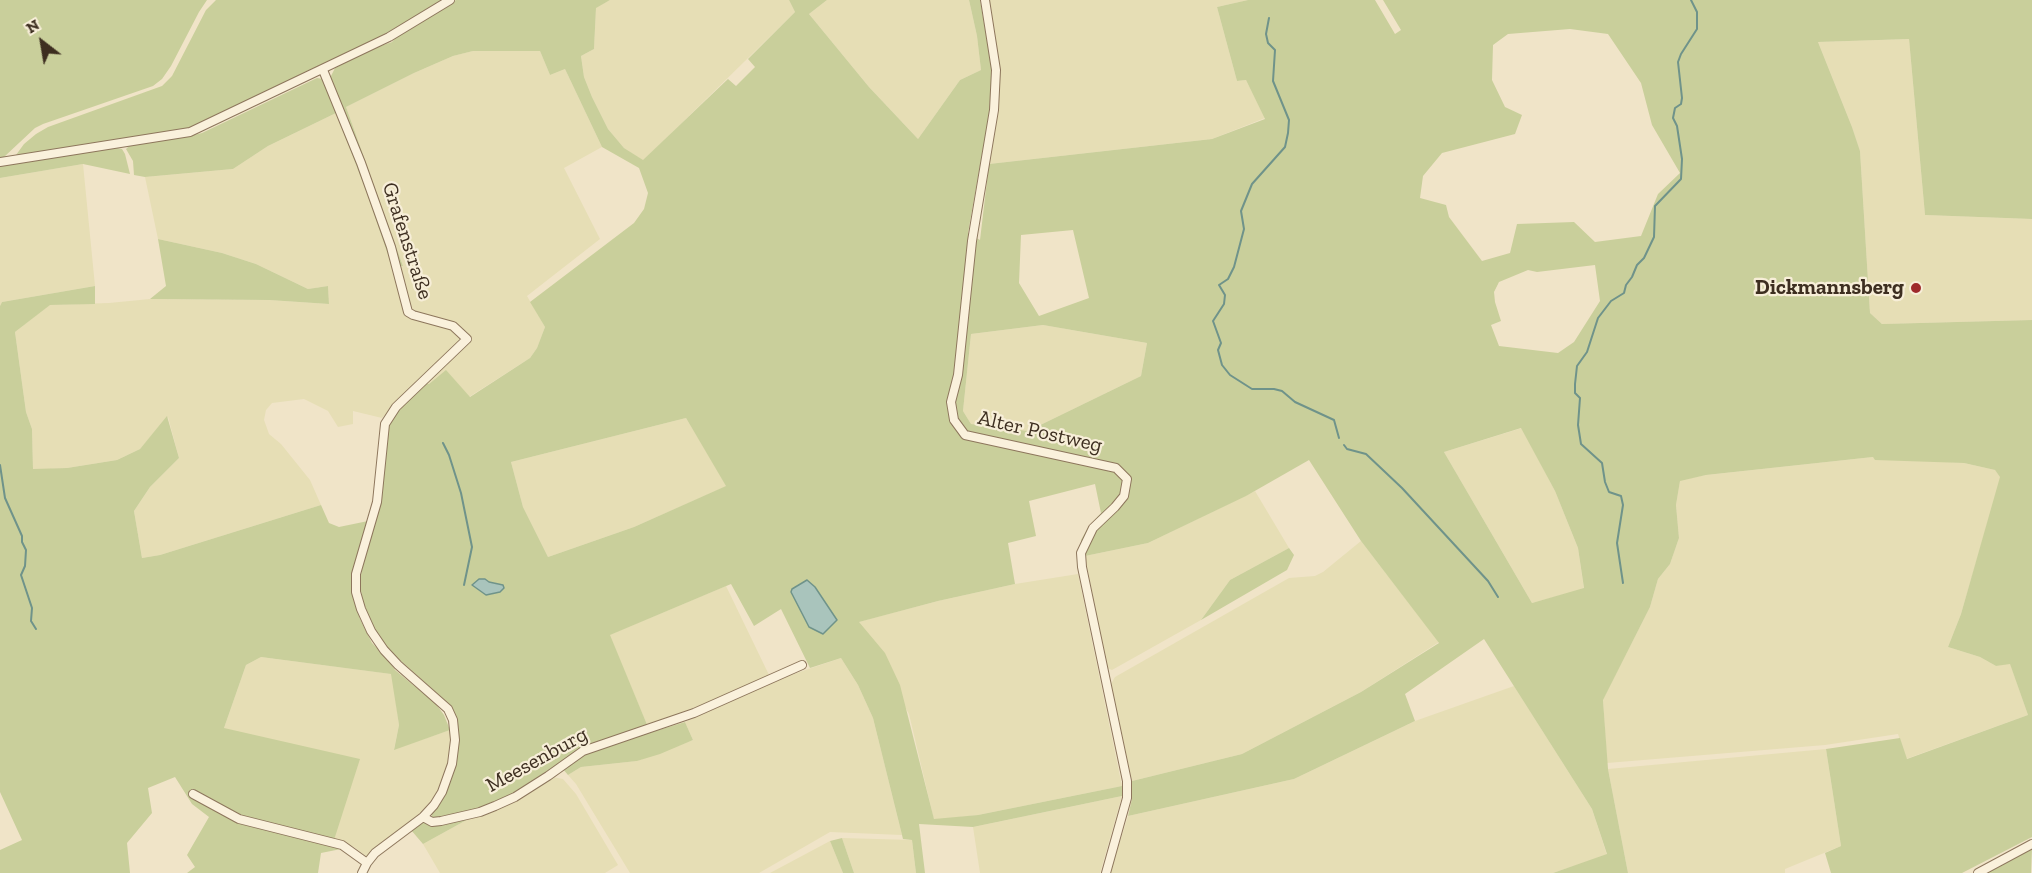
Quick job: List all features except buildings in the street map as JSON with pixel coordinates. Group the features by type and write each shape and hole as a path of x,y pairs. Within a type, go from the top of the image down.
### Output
{"street":[{"path":"0,162 190,132 389,37 450,0"},
{"name":"Alter Postweg","path":"985,0 996,70 994,110 972,241 958,375 951,402 954,420 966,435 1116,468 1127,479 1124,496 1093,528 1081,553 1127,781 1127,798 1106,873"},
{"name":"Grafenstraße","path":"323,70 362,163 391,246 408,312 453,326 467,339 396,407 385,424 377,501 356,574 356,592 370,631 398,665 448,709 453,720 455,740 448,778 442,792 423,817"},
{"name":"Meesenburg","path":"423,817 432,822 441,821 495,806 523,792 583,751 694,713 801,665"},
{"path":"193,794 239,819 342,845 367,862"},
{"path":"362,873 367,862 375,853 423,817"},
{"path":"1978,873 2030,846"}],"shaded area":[{"path":"610,0 789,0 795,12 643,161 624,148 608,129 584,77 581,56 594,49 596,7"},
{"path":"827,0 969,0 977,36 981,70 960,80 918,139 869,87 809,14"},
{"path":"988,0 1248,0 1217,7 1237,81 1246,80 1265,118 1212,139 989,164 998,114 1000,69"},
{"path":"1909,39 1925,215 2032,219 2032,320 1882,324 1870,313 1860,151 1818,42"},
{"path":"534,49 540,51 550,75 565,69 602,147 564,168 600,239 527,296 545,327 537,348 530,358 469,397 446,371 429,384 423,383 401,397 382,418 353,411 353,424 338,427 328,411 304,399 272,403 266,410 264,420 269,434 281,444 310,480 321,505 160,555 142,558 134,511 150,487 179,458 168,417 140,449 117,460 67,468 33,470 32,429 26,412 15,332 49,305 150,299 269,300 329,304 328,286 308,289 256,264 222,253 158,239 145,177 233,169 268,146 336,113 392,267 403,266 346,107 453,56 473,51"},
{"path":"83,164 95,286 2,302 0,306 0,178"},
{"path":"1043,325 1147,343 1141,376 1028,431 971,424 963,411 971,334"},
{"path":"686,418 727,486 634,527 548,557 523,507 511,462"},
{"path":"1522,428 1555,491 1578,548 1584,589 1532,603 1444,452"},
{"path":"1873,457 1964,463 1995,470 2001,477 1961,614 1948,647 1980,657 1996,666 2010,663 2028,715 1906,759 1898,734 1825,745 1607,763 1603,699 1650,607 1658,579 1670,564 1679,538 1676,505 1680,480 1706,475"},
{"path":"1255,491 1289,548 1230,580 1201,620 1112,670 1107,668 1085,556 1148,543"},
{"path":"1361,541 1439,642 1361,692 1242,754 1132,781 1111,684 1115,677 1289,578 1315,576 1323,572"},
{"path":"1078,574 1122,786 978,815 934,820 909,714 858,622 1015,584"},
{"path":"726,586 770,677 648,727 609,635"},
{"path":"261,657 392,674 399,725 394,749 450,730 448,763 438,792 415,820 371,855 366,856 354,847 334,840 224,728 246,665"},
{"path":"841,658 858,685 873,718 902,835 830,832 759,873 630,873 576,784 568,775 581,767 637,761 693,740 685,722 779,679"},
{"path":"1514,686 1592,809 1607,855 1553,873 1110,873 1128,816 1294,779 1415,721"},
{"path":"1826,749 1841,846 1785,869 1785,873 1628,873 1608,769"},
{"path":"553,777 563,779 576,794 618,865 605,873 440,873 423,844 472,817 517,799"},
{"path":"1122,796 1100,873 980,873 973,827"},
{"path":"842,838 912,840 916,873 854,873"},
{"path":"830,841 843,873 770,873"}],"green space":[{"path":"0,0 207,0 171,66 162,79 153,86 43,124 35,128 4,157 0,158"},
{"path":"216,0 445,0 356,50 196,128 18,157 16,155 24,144 48,127 162,86 172,76 206,10"},
{"path":"456,0 610,0 596,8 594,49 581,56 584,77 608,129 624,148 643,160 728,79 736,86 755,67 748,59 795,12 789,0 827,0 809,14 869,87 918,139 960,80 981,70 977,36 969,0 980,0 992,70 989,115 968,233 980,240 989,164 1212,139 1265,119 1246,80 1237,81 1217,7 1248,0 1375,0 1395,34 1401,30 1383,0 2032,0 2032,219 1925,215 1909,39 1818,42 1860,151 1870,313 1882,324 2032,320 2032,837 1962,873 1831,873 1825,853 1841,846 1826,749 1900,738 1907,759 2028,715 2010,664 1996,666 1980,657 1948,647 1961,614 2000,477 1995,470 1964,463 1875,460 1873,457 1706,475 1680,481 1676,505 1679,538 1670,564 1658,579 1650,607 1603,700 1608,769 1628,873 1553,873 1607,854 1592,809 1484,639 1405,694 1415,721 1294,779 1128,816 1132,799 1132,781 1242,754 1361,692 1439,643 1361,541 1309,460 1246,496 1148,543 1085,556 1081,540 1089,526 1101,513 1095,484 1029,501 1036,536 1008,543 1015,584 859,622 885,653 900,685 934,819 978,815 1122,786 1122,796 973,827 919,824 925,873 916,873 912,840 903,839 873,718 858,685 841,658 810,668 781,609 754,626 731,584 610,635 648,727 582,748 508,797 478,809 432,818 432,812 446,792 453,775 458,742 456,717 448,703 383,645 366,616 361,591 361,575 371,530 381,503 389,425 400,408 423,383 429,384 446,370 470,397 530,358 537,348 545,327 530,302 634,223 644,209 648,193 639,168 602,147 565,69 550,75 540,51 473,51 453,56 346,107 403,266 399,266 330,78 335,68 366,51 392,42 398,35","holes":["1570,29 1608,34 1641,83 1652,125 1680,173 1658,194 1641,236 1595,242 1574,222 1517,224 1510,253 1482,261 1449,217 1446,205 1420,198 1423,176 1442,153 1515,134 1522,115 1505,107 1492,80 1493,45 1508,34","1073,230 1089,298 1039,316 1019,283 1021,235","1595,265 1600,301 1574,342 1558,353 1499,346 1491,325 1501,321 1494,292 1499,282 1528,270 1537,272","1043,325 1147,343 1141,376 1028,431 971,424 963,411 971,334","686,418 726,486 634,527 548,557 523,507 511,462","1521,428 1555,491 1578,548 1584,588 1532,603 1444,452"]},
{"path":"317,78 323,79 342,118 395,267 392,267 336,113 268,146 233,169 145,177 134,175 133,161 126,149 129,146 202,133"},
{"path":"122,149 125,154 130,174 83,164 0,178 0,165"},
{"path":"158,239 222,253 256,264 308,289 328,286 329,304 269,300 150,299 166,286"},
{"path":"95,286 95,304 50,305 15,332 26,412 32,429 33,469 67,468 117,460 140,449 167,416 179,458 150,487 134,511 142,558 160,555 321,505 329,523 339,527 368,521 353,572 352,592 360,619 372,643 388,659 395,670 436,704 444,715 450,730 394,750 399,725 391,674 261,657 246,665 224,728 360,759 334,840 341,849 321,853 318,873 187,873 195,867 187,855 209,817 192,804 175,777 148,788 152,813 127,843 130,873 0,873 0,850 22,840 0,792 0,306 2,302"},
{"path":"1289,548 1294,555 1287,570 1201,620 1230,580"},
{"path":"685,722 693,740 660,754 637,761 581,767 568,775 562,768 580,754"},
{"path":"472,817 423,844 411,830 422,821 427,824"},
{"path":"842,838 854,873 843,873 830,841"},
{"path":"2032,848 2031,873 1986,873 2025,852"}],"water":[{"path":"479,579 503,585 504,588 500,592 486,595 472,585"},
{"path":"807,580 815,587 837,620 823,634 809,627 791,592"}],"waterway":[{"path":"1623,583 1617,543 1623,505 1621,496 1609,492 1602,463 1581,444 1578,425 1580,398 1575,393 1577,366 1587,352 1598,318 1611,301 1624,293 1637,265 1644,258 1654,237 1655,206 1681,179 1682,159 1677,126 1673,118 1675,108 1681,104 1682,98 1678,62 1697,29 1697,12 1691,0"},
{"path":"1269,18 1266,34 1268,43 1275,50 1273,81 1289,120 1288,133 1285,147 1252,184 1241,211 1244,229 1234,267 1228,279 1219,285 1225,295 1224,304 1213,321 1221,343 1218,350 1222,365 1230,375 1252,389 1282,391 1295,402 1334,420 1339,438"},
{"path":"443,443 461,493 472,547 464,585"},
{"path":"1344,445 1347,449 1366,454 1402,488 1488,581 1498,597"},
{"path":"0,465 5,498 26,550 25,566 21,575 32,608 31,621 36,629"}],"place":[{"name":"Dickmannsberg","path":"1916,288"}]}
